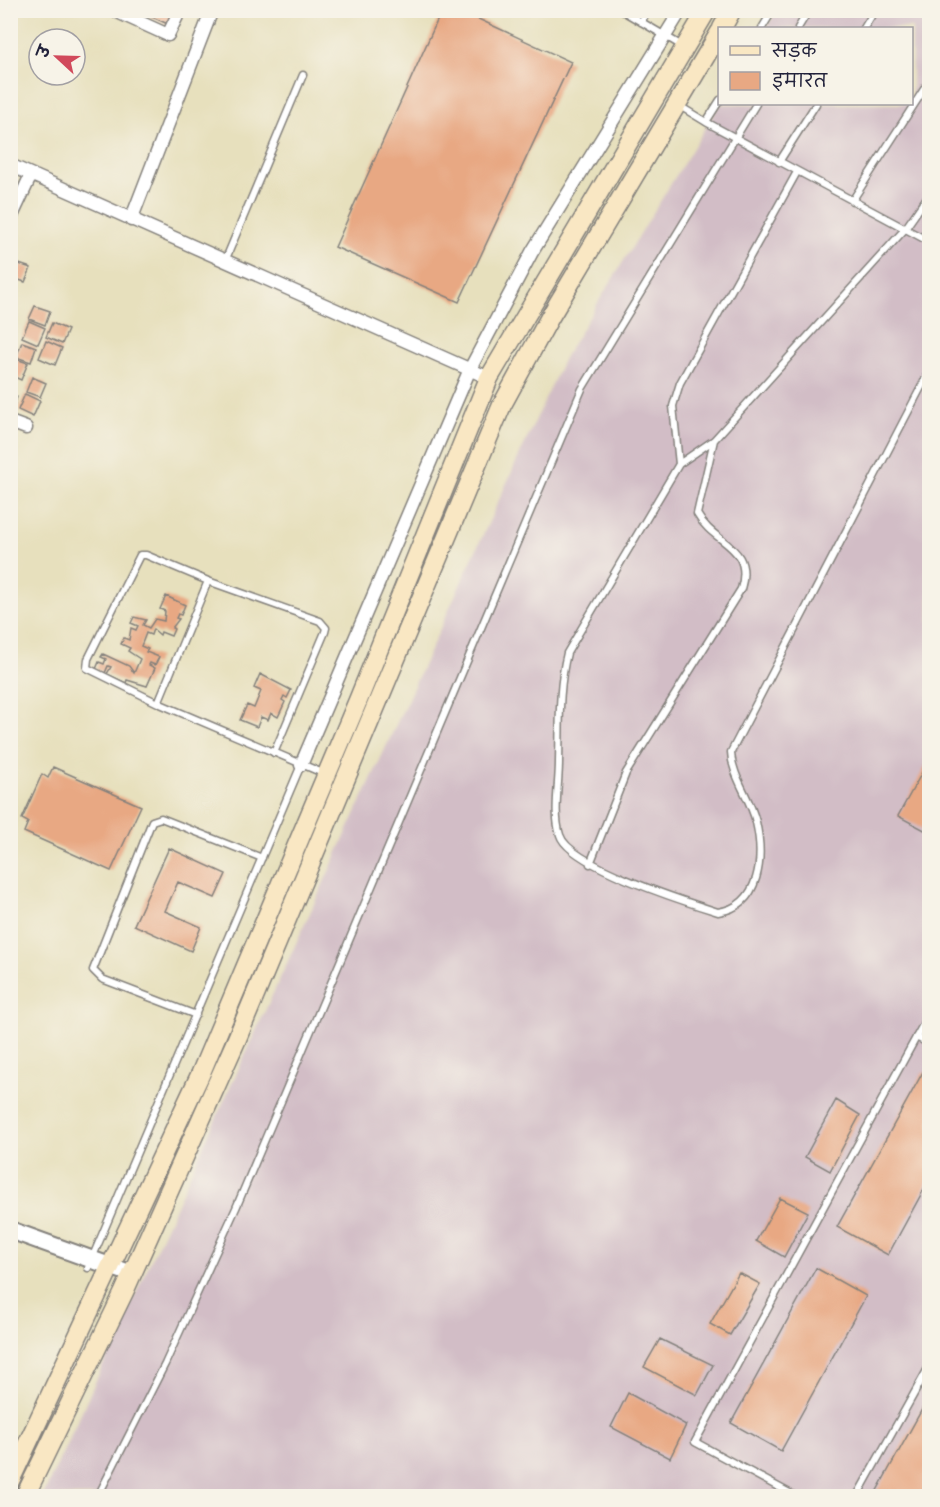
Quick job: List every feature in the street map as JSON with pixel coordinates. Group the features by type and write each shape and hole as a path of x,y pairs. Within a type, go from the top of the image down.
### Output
{"main road":[{"path":"12,1475 200,1075 489,378 707,10"},
{"path":"723,27 732,10"},
{"path":"25,1497 130,1279 236,1041 502,405 550,317 718,35"}],"street":[{"path":"113,10 168,35 180,10"},
{"path":"131,220 212,10"},
{"path":"301,765 470,369 532,252 681,10"},
{"path":"10,165 489,378"},
{"path":"10,220 31,175"},
{"path":"10,422 26,428"},
{"path":"10,1230 89,1264"},
{"path":"10,1242 109,1270 130,1279"}],"lane":[{"path":"621,10 685,47"},
{"path":"641,22 648,10"},
{"path":"763,27 773,10"},
{"path":"799,27 809,10"},
{"path":"865,27 875,10"},
{"path":"225,261 303,75"},
{"path":"852,201 930,80"},
{"path":"706,122 718,103"},
{"path":"676,104 736,139 930,242"},
{"path":"98,1497 170,1354 236,1208 582,389 755,105"},
{"path":"779,162 815,105"},
{"path":"679,464 673,406 680,383 797,172"},
{"path":"930,193 905,229 714,440 679,464 567,653 560,680 558,825 560,837 568,849 590,864 718,912 731,910 752,888 758,872 760,848 755,820 732,765 731,752 930,370"},
{"path":"590,864 626,773 741,589 746,574 743,560 702,524 697,514 714,440"},
{"path":"274,753 326,628 320,621 208,581 146,555 140,555 88,659 90,671 158,703 301,765 326,775"},
{"path":"158,703 208,581"},
{"path":"89,1264 301,765"},
{"path":"196,1015 102,978 93,970 152,821 155,818 161,818 262,858"},
{"path":"795,1497 695,1442 930,1012"},
{"path":"916,1037 930,1044"},
{"path":"857,1497 930,1365"}],"shaded area":[{"path":"777,11 929,11 929,1496 43,1496 564,358 719,105 913,105 913,27 767,27"}],"building":[{"path":"152,10 176,10 170,25 150,16"},
{"path":"442,10 459,10 571,62 459,302 335,247"},
{"path":"10,261 31,268 25,282 10,277"},
{"path":"35,306 50,311 45,325 29,319"},
{"path":"29,321 45,328 38,344 22,337"},
{"path":"52,323 68,330 62,344 46,337"},
{"path":"46,341 62,348 55,365 39,358"},
{"path":"22,342 36,347 31,362 16,357"},
{"path":"13,358 28,363 21,380 10,375"},
{"path":"32,377 46,383 40,397 26,392"},
{"path":"25,394 40,401 33,417 18,410"},
{"path":"10,395 17,397 11,415 10,415"},
{"path":"166,596 185,605 181,615 178,614 176,618 179,619 172,628 174,629 171,636 161,632 160,635 153,629 151,635 146,633 141,646 148,649 146,652 159,657 155,665 150,663 149,665 155,668 147,686 127,680 126,683 107,674 111,667 108,666 105,673 96,669 99,662 104,664 106,659 101,657 103,654 129,666 134,673 140,659 128,651 130,648 121,644 124,638 129,640 131,628 136,630 138,626 131,623 134,617 146,620 143,625 149,628 155,619 164,621 165,611 160,609"},
{"path":"260,674 291,690 287,698 284,696 282,700 285,702 278,717 271,713 268,720 261,717 257,727 240,720 247,705 254,708 261,691 254,688"},
{"path":"930,758 930,833 898,816"},
{"path":"53,767 141,806 111,871 24,832 28,822 22,819 42,774 48,778"},
{"path":"169,848 226,874 215,898 178,882 165,911 201,927 191,951 134,925"},
{"path":"923,1072 930,1075 930,1178 888,1255 837,1227"},
{"path":"836,1100 860,1115 830,1171 805,1157"},
{"path":"780,1198 808,1212 784,1257 756,1241"},
{"path":"816,1268 866,1296 781,1451 731,1423"},
{"path":"739,1273 760,1284 730,1335 710,1324"},
{"path":"660,1339 713,1365 697,1395 644,1367"},
{"path":"628,1393 686,1425 670,1458 611,1427"},
{"path":"930,1395 930,1496 874,1496"}]}
